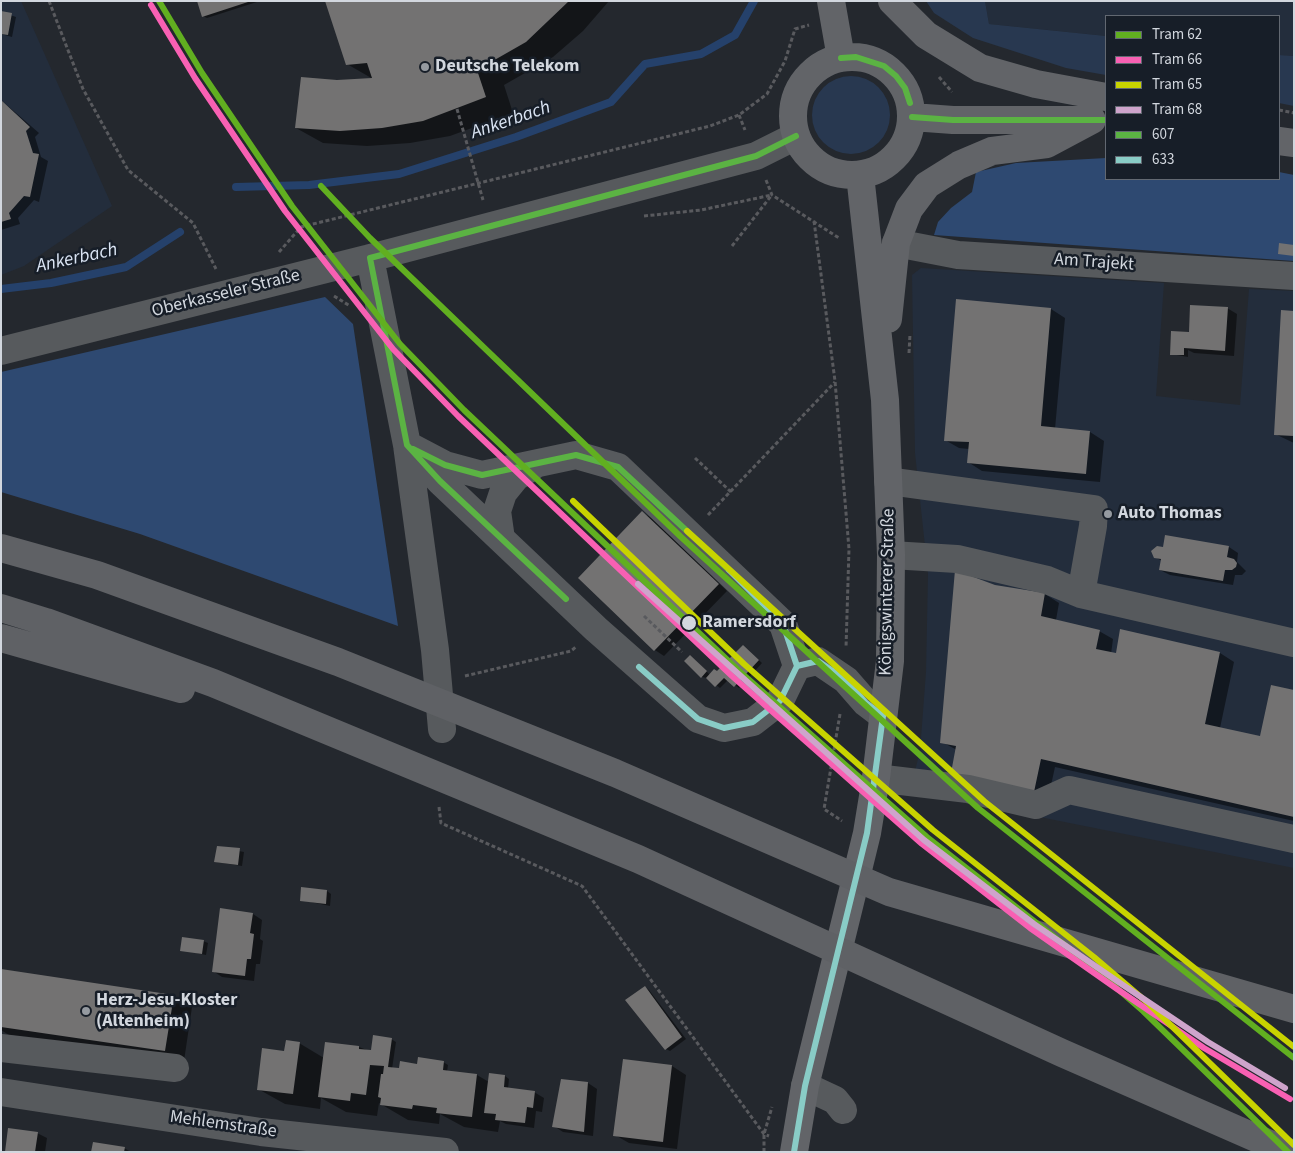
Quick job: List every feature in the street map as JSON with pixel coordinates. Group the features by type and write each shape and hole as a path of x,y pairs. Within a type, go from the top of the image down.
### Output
{"highway":[{"path":"1,548 97,575 338,662 615,773 889,892 1294,1009"},
{"path":"1,608 46,622 213,683 638,859 876,969 1288,1152"},
{"path":"1,638 348,738"}],"main road":[{"path":"831,1 840,58"},
{"path":"892,1 926,35 980,68 1036,84 1102,112"},
{"path":"856,57 884,66 896,76 905,88 910,102 912,117 910,131 896,156 874,171 860,175 833,173 821,167 802,148 796,136 793,107 801,87 815,70 840,58 856,57"},
{"path":"912,117 953,120 1102,112"},
{"path":"883,375 896,243 909,209 927,185 959,165 992,151 1046,144 1102,112"},
{"path":"1280,140 1294,143"},
{"name":"Königswinterer Straße","path":"794,1152 805,1086 867,833 876,778 890,661 891,555 883,375 860,175"}],"street":[{"name":"Oberkasseler Straße","path":"1,351 370,258 756,156 796,136"},
{"name":"Am Trajekt","path":"896,243 958,255 1294,276"},
{"path":"370,258 407,445 438,682 442,729"},
{"path":"407,445 445,465 482,475 576,455 618,466 783,624 797,666 780,701 753,722 724,728 698,719 596,629 501,540 407,445"},
{"path":"501,540 497,512 503,493 516,477 539,462"},
{"path":"888,481 1094,508 1093,526 1081,594"},
{"path":"891,555 957,559 1047,580 1081,594 1294,643"},
{"path":"797,666 818,661 846,680 866,703 883,716"},
{"path":"876,778 968,789 1036,805 1069,790 1294,839"},
{"path":"1,1048 175,1068"},
{"path":"805,1086 835,1100 843,1110"},
{"name":"Mehlemstraße","path":"1,1092 260,1142 445,1152"}],"path":[{"path":"49,1 83,89 128,170 193,223 217,271 224,269"},
{"path":"277,255 300,227 710,126 739,115 767,94 785,61 796,29"},
{"path":"932,70 952,89 953,120"},
{"path":"456,109 479,183"},
{"path":"1280,110 1294,113"},
{"path":"615,193 641,216 701,210 772,195 732,246"},
{"path":"814,221 835,381 848,549 846,680 824,809 848,824"},
{"path":"326,292 343,300 358,312"},
{"path":"695,458 731,492 835,381"},
{"path":"644,616 682,652"},
{"path":"438,682 571,652 596,629"},
{"path":"438,804 441,823 582,886 764,1134"}],"shaded area":[{"path":"1,1 21,1 112,206 24,266 1,275"},
{"path":"926,1 985,1 989,24 1105,36 1105,75 1066,68 973,38 934,13"},
{"path":"985,1 1294,1 1294,56 1280,55 1280,15 1105,15 1105,36 989,24"},
{"path":"1280,55 1294,56 1294,106 1280,103"},
{"path":"851,76 866,79 879,87 887,100 890,115 887,130 879,143 866,151 851,154 836,151 823,143 815,130 812,115 815,100 823,87 836,79"},
{"path":"1105,158 1105,180 1280,180 1280,172 1294,175 1294,261 934,235 938,222 951,208 972,192 976,172 1016,163"},
{"name":"Auto Thomas","path":"921,268 1164,283 1156,396 1240,405 1249,289 1294,291 1294,868 910,791 920,751 926,672 928,574 915,453 912,275"},
{"path":"325,297 353,324 398,626 140,534 1,492 1,372"}],"building":[{"path":"197,1 248,1 248,2 202,17"},
{"name":"Deutsche Telekom","path":"325,1 569,1 526,42 477,70 486,97 423,121 382,128 340,131 295,128 301,77 337,80 372,78 367,63 346,65"},
{"path":"1,11 12,13 8,35 1,34"},
{"path":"1,100 30,127 26,131 33,153 39,154 30,197 24,196 9,213 11,219 1,222"},
{"path":"1279,243 1294,245 1294,256 1278,254"},
{"path":"956,299 1051,308 1041,426 1090,431 1086,474 967,463 969,442 944,441"},
{"path":"1190,305 1228,307 1225,351 1184,348 1184,355 1170,355 1171,331 1189,332"},
{"path":"1281,310 1294,311 1294,436 1274,435"},
{"path":"642,511 719,584 654,651 578,578"},
{"path":"1165,535 1229,546 1227,557 1234,559 1237,563 1236,567 1232,570 1225,570 1223,581 1159,570 1161,559 1154,558 1151,551 1157,546 1163,547"},
{"path":"955,570 995,585 1045,593 1041,616 1100,630 1096,649 1116,653 1120,629 1220,652 1205,724 1260,736 1271,685 1294,690 1294,817 1041,759 1034,792 951,773 956,746 940,743"},
{"path":"743,645 759,660 734,687 724,678 715,687 706,678 714,669 717,671"},
{"path":"690,655 707,671 701,678 684,661"},
{"path":"217,846 240,848 238,865 214,862"},
{"path":"301,887 327,890 326,904 300,901"},
{"path":"220,908 253,913 250,933 254,934 251,959 247,959 245,976 212,972"},
{"path":"182,937 204,940 202,954 180,951"},
{"name":"Herz-Jesu-Kloster (Altenheim)","path":"1,969 174,995 165,1051 1,1027"},
{"path":"645,986 682,1037 665,1050 625,1000"},
{"path":"373,1035 392,1038 388,1067 399,1068 400,1061 417,1064 418,1057 444,1061 443,1070 477,1074 472,1117 436,1113 437,1108 413,1105 412,1109 380,1105 381,1098 378,1097 384,1066 370,1065 366,1095 351,1093 350,1101 318,1097 325,1042 359,1046 359,1049 371,1050"},
{"path":"286,1040 300,1042 293,1094 257,1090 262,1048 284,1051"},
{"path":"623,1059 672,1065 663,1142 613,1136"},
{"path":"489,1073 505,1075 504,1087 535,1091 533,1108 527,1107 525,1123 495,1120 496,1114 484,1113"},
{"path":"561,1079 588,1082 584,1132 552,1127"},
{"path":"8,1128 38,1132 35,1152 5,1152"},
{"path":"93,1142 125,1147 124,1152 91,1152"}],"waterway":[{"name":"Ankerbach","path":"236,187 309,185 399,174 516,137 611,102 645,64 701,54 735,35 754,1"},
{"name":"Ankerbach","path":"1,289 51,283 126,267 180,232"}],"tram line":[{"name":"62","path":"159,1 202,73 292,206 400,344 464,410 738,670 927,837 1089,964 1143,1011 1288,1152"},
{"name":"66","path":"151,5 195,78 285,211 393,349 458,416 732,676 922,844 1030,928 1117,989 1204,1048 1290,1099"},
{"name":"62","path":"321,186 370,238 681,537 978,808 1294,1058"},
{"name":"65","path":"573,501 744,664 933,830 1094,957 1149,1004 1294,1145"},
{"name":"65","path":"687,531 984,801 1294,1047"},
{"name":"68","path":"638,584 924,840 1034,924 1208,1042 1285,1088"}],"transit line":[{"name":"607","path":"841,58 856,57 884,66 896,76 905,88 910,103"},
{"name":"607","path":"912,117 953,120 1105,120"},
{"name":"607","path":"370,258 756,156 796,136"},
{"name":"607","path":"370,258 407,445 440,481 566,599"},
{"name":"607","path":"413,449 445,465 482,475 576,455 618,467 729,570"},
{"name":"633","path":"639,667 698,719 724,728 753,722 780,701 797,666 783,624 729,570"},
{"name":"633","path":"797,666 818,661 846,680 866,703 883,716"},
{"name":"633","path":"794,1152 805,1086 867,833 883,716"}],"place":[{"name":"Deutsche Telekom","path":"425,67"},
{"name":"Auto Thomas","path":"1108,514"},
{"name":"Ramersdorf","path":"689,623"},
{"name":"Herz-Jesu-Kloster (Altenheim)","path":"86,1011"}]}
